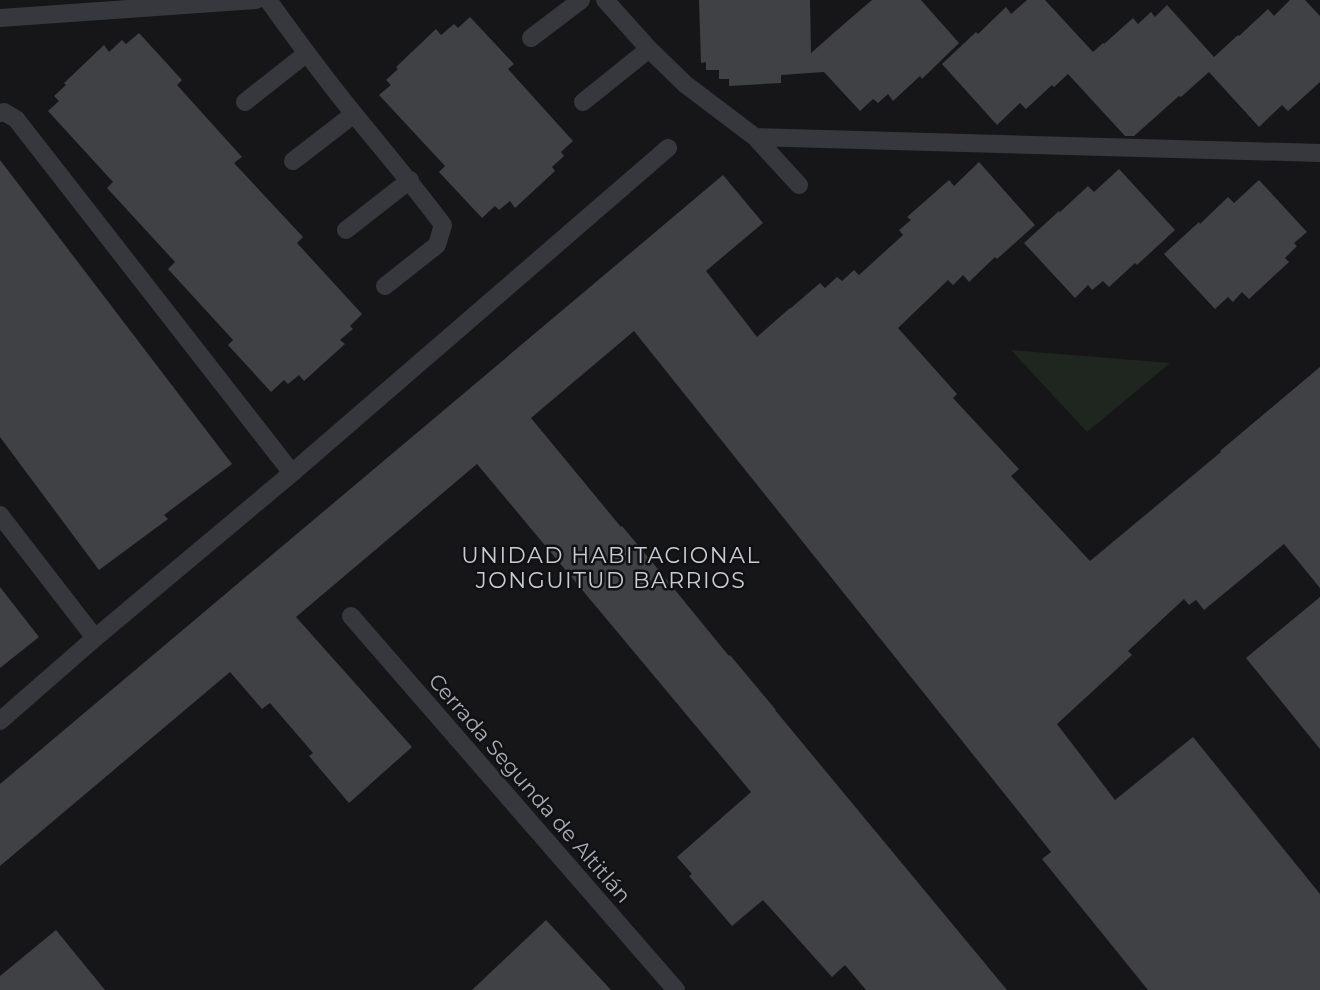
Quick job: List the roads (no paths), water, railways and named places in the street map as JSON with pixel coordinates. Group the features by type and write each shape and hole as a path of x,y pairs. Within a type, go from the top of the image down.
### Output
{"lane":[{"path":"0,18 256,0"},
{"path":"268,0 354,114 410,180 443,225 437,245 384,286"},
{"path":"531,38 581,0"},
{"path":"605,0 649,49 685,84 755,137 799,185"},
{"path":"583,102 649,49"},
{"path":"245,102 307,53"},
{"path":"0,113 4,112 16,120 292,474"},
{"path":"293,161 354,114"},
{"path":"755,137 1320,153"},
{"path":"0,721 95,638 292,474 668,148"},
{"path":"346,230 410,180"},
{"path":"0,515 95,638"},
{"name":"Cerrada Segunda de Altitlán","path":"351,616 676,990"}],"district":[{"name":"UNIDAD HABITACIONAL JONGUITUD BARRIOS","path":"611,568"}]}
